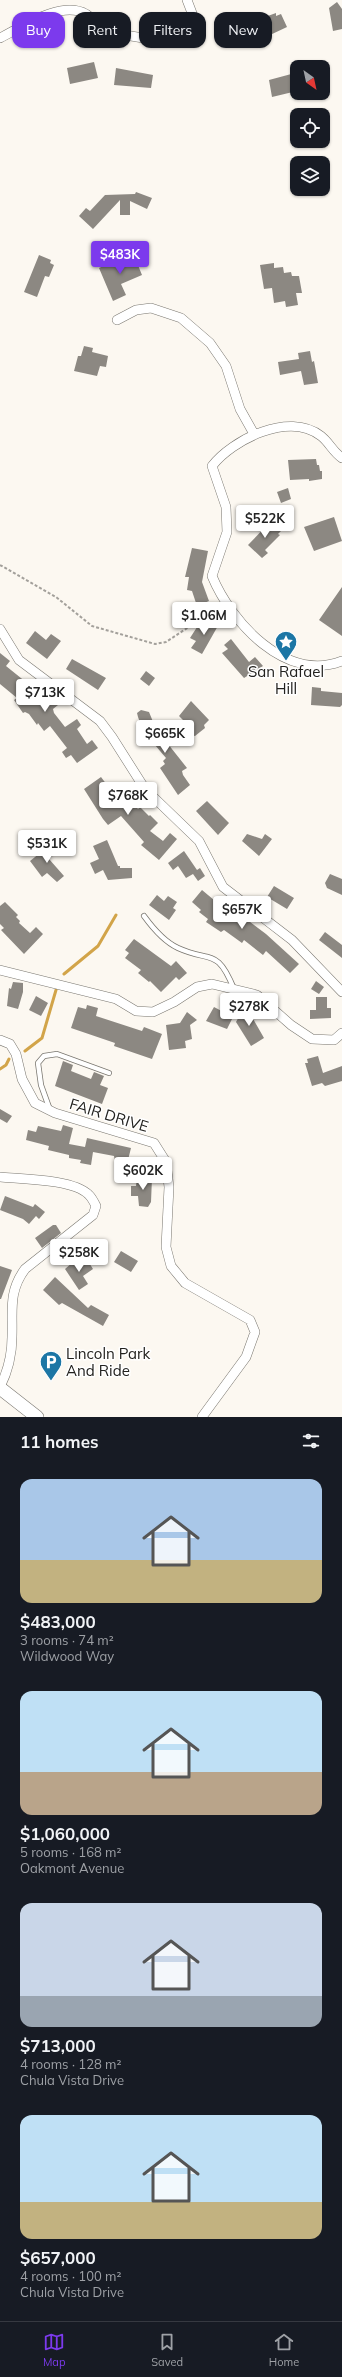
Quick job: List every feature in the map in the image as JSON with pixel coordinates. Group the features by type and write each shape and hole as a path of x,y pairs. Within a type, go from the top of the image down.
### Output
{"main road":[{"path":"0,1388 37,1417"}],"street":[{"path":"131,36 155,40 168,36 190,23 192,13 187,0"},
{"path":"0,38 35,17 61,8 83,12"},
{"path":"117,320 136,310 151,308 180,318 210,343 226,366 240,409 254,434"},
{"path":"342,458 320,435 301,428 280,428 254,434 222,453 212,466 226,507 228,532 212,576 240,624 269,649 309,666 342,661"},
{"path":"0,628 19,660 100,721 145,789 199,841 223,887 292,940 342,992"},
{"path":"0,970 116,999 136,1011 153,1012 174,1002 197,987 212,984 257,995 291,1025 312,1039 334,1040 342,1033"},
{"name":"FAIR DRIVE","path":"0,1040 10,1044 16,1054 22,1079 35,1103 50,1110 154,1143 166,1162 169,1187 166,1247 171,1266 185,1283 250,1320 255,1332 246,1357 202,1417"},
{"path":"0,1177 51,1181 69,1185 88,1194 96,1206 93,1215 25,1269 19,1278 11,1312 12,1336 10,1359 0,1388"}],"lane":[{"path":"144,916 169,943 179,949 213,958 227,971 234,990"},
{"path":"50,1110 41,1085 38,1062 44,1056 57,1054 109,1073"}],"path":[{"path":"0,565 56,597 92,626 155,644 166,642 226,602"}],"building":[{"path":"337,2 342,9 342,29 333,31 329,8"},
{"path":"276,13 276,16 281,14 287,27 272,34 272,14"},
{"path":"94,62 98,78 70,84 67,68"},
{"path":"116,68 153,75 151,88 114,85"},
{"path":"290,74 290,93 272,97 269,80"},
{"path":"136,192 152,198 147,209 130,201 130,215 120,215 120,200 93,229 79,216 86,208 90,211 105,195 135,194"},
{"path":"133,253 142,275 121,284 126,295 113,301 99,268"},
{"path":"39,255 51,260 50,263 54,265 49,277 45,276 37,297 24,292"},
{"path":"274,263 274,268 283,267 284,273 291,272 292,276 299,276 302,293 296,293 298,305 286,307 285,301 274,303 272,288 264,289 260,265"},
{"path":"84,346 93,348 92,352 108,356 106,367 100,366 97,376 74,371 78,356 81,356"},
{"path":"310,351 312,362 314,361 318,383 304,385 301,371 280,375 278,362 299,359 298,353"},
{"path":"316,459 320,471 322,471 322,479 309,481 309,479 290,480 288,460"},
{"path":"288,488 291,499 281,503 277,492"},
{"path":"334,517 342,541 314,551 304,527"},
{"path":"272,520 282,530 278,534 280,535 265,550 268,553 262,558 248,545"},
{"path":"192,548 208,551 202,582 209,601 197,606 192,591 187,590 189,577 185,577"},
{"path":"342,587 342,636 319,620"},
{"path":"211,619 219,624 202,654 191,648 196,641 190,638 199,624 205,628"},
{"path":"35,631 46,640 51,634 61,641 47,659 26,643"},
{"path":"231,639 249,662 255,657 263,666 244,678 222,653 228,649 224,645"},
{"path":"0,653 10,661 6,666 37,691 48,703 57,696 63,701 53,709 54,713 65,727 77,719 81,725 77,729 87,744 92,740 98,748 77,763 71,755 66,758 62,752 67,748 50,726 44,731 38,723 37,725 29,714 25,712 23,713 14,700 17,698 0,684"},
{"path":"72,659 106,678 98,690 66,669"},
{"path":"146,671 155,678 149,686 140,679"},
{"path":"312,687 321,688 321,691 342,693 342,705 340,707 311,705"},
{"path":"191,701 209,720 204,725 205,728 195,736 188,735 185,732 181,724 184,721 179,716"},
{"path":"141,710 149,712 156,729 170,743 168,744 187,768 182,771 190,785 178,795 160,768 165,764 163,761 166,758 143,731 137,713"},
{"path":"101,777 107,785 110,782 118,793 123,789 138,809 140,807 158,823 150,831 163,841 170,833 177,839 159,860 141,845 144,842 121,816 108,825 103,819 84,789"},
{"path":"207,801 229,823 218,835 196,811"},
{"path":"247,834 262,839 265,834 272,839 259,856 242,841"},
{"path":"107,840 118,866 120,866 120,868 132,868 132,878 108,880 103,870 95,874 90,863 99,859 93,846"},
{"path":"50,845 56,853 49,859 64,876 57,882 47,873 42,877 30,861"},
{"path":"184,851 197,870 200,868 205,876 198,881 193,874 186,878 178,866 173,870 168,863"},
{"path":"330,874 342,879 342,895 327,888 325,883"},
{"path":"274,886 294,898 287,909 267,897"},
{"path":"202,890 226,910 229,906 266,934 299,964 290,973 266,951 263,955 244,940 242,943 224,930 221,932 206,922 208,919 199,912 201,910 192,902"},
{"path":"157,895 164,901 168,896 177,902 173,908 176,910 169,920 149,905"},
{"path":"5,902 18,915 16,917 20,921 19,923 30,933 36,927 43,934 24,954 1,930 4,928 0,924 0,906"},
{"path":"325,932 342,945 342,958 319,940"},
{"path":"134,939 171,966 176,961 187,973 179,980 176,977 161,992 150,981 149,982 138,973 141,970 125,958 129,953 125,950"},
{"path":"316,981 324,987 319,994 311,989"},
{"path":"13,982 23,983 23,992 18,1009 7,1006 9,988 11,989"},
{"path":"36,996 48,1003 41,1016 29,1010"},
{"path":"316,997 327,997 327,1008 331,1008 331,1018 310,1019 310,1010 316,1010"},
{"path":"87,1005 98,1008 96,1016 142,1031 144,1027 162,1034 152,1059 114,1046 115,1043 71,1028 78,1007 86,1009"},
{"path":"214,1007 233,1017 227,1029 206,1021"},
{"path":"244,1008 254,1014 252,1017 264,1038 251,1046 236,1022"},
{"path":"187,1012 197,1020 190,1025 192,1039 185,1041 186,1048 169,1050 166,1025 180,1023"},
{"path":"318,1056 323,1073 342,1066 342,1081 325,1086 322,1083 312,1086 305,1063 308,1063 307,1059"},
{"path":"63,1061 73,1065 71,1071 91,1079 94,1072 104,1076 100,1085 108,1088 102,1104 55,1086"},
{"path":"0,1109 12,1116 7,1123 0,1119"},
{"path":"63,1125 73,1128 69,1144 85,1147 87,1138 131,1148 128,1160 124,1159 121,1162 115,1161 114,1156 93,1152 91,1165 80,1163 81,1160 69,1158 69,1155 48,1150 49,1146 26,1140 28,1130 36,1132 38,1126 61,1131"},
{"path":"137,1177 152,1178 151,1202 148,1207 139,1206 138,1196 131,1196 131,1186 136,1186"},
{"path":"5,1196 33,1207 35,1204 45,1212 39,1219 36,1216 29,1224 23,1219 0,1210"},
{"path":"53,1225 56,1225 61,1233 42,1248 35,1238"},
{"path":"121,1251 138,1261 131,1272 114,1262"},
{"path":"86,1258 93,1269 83,1276 88,1284 79,1290 65,1269 73,1262 76,1264"},
{"path":"0,1266 12,1270 1,1299 0,1299"},
{"path":"55,1277 88,1308 91,1305 109,1315 103,1326 62,1303 59,1305 43,1290"}],"waterway":[{"path":"64,974 98,946 116,915"},
{"path":"25,1051 42,1038 56,990"},
{"path":"0,1069 6,1065 9,1059"}],"place":[{"name":"San Rafael Hill","path":"286,662"},
{"name":"Lincoln Park And Ride","path":"51,1382"}]}
